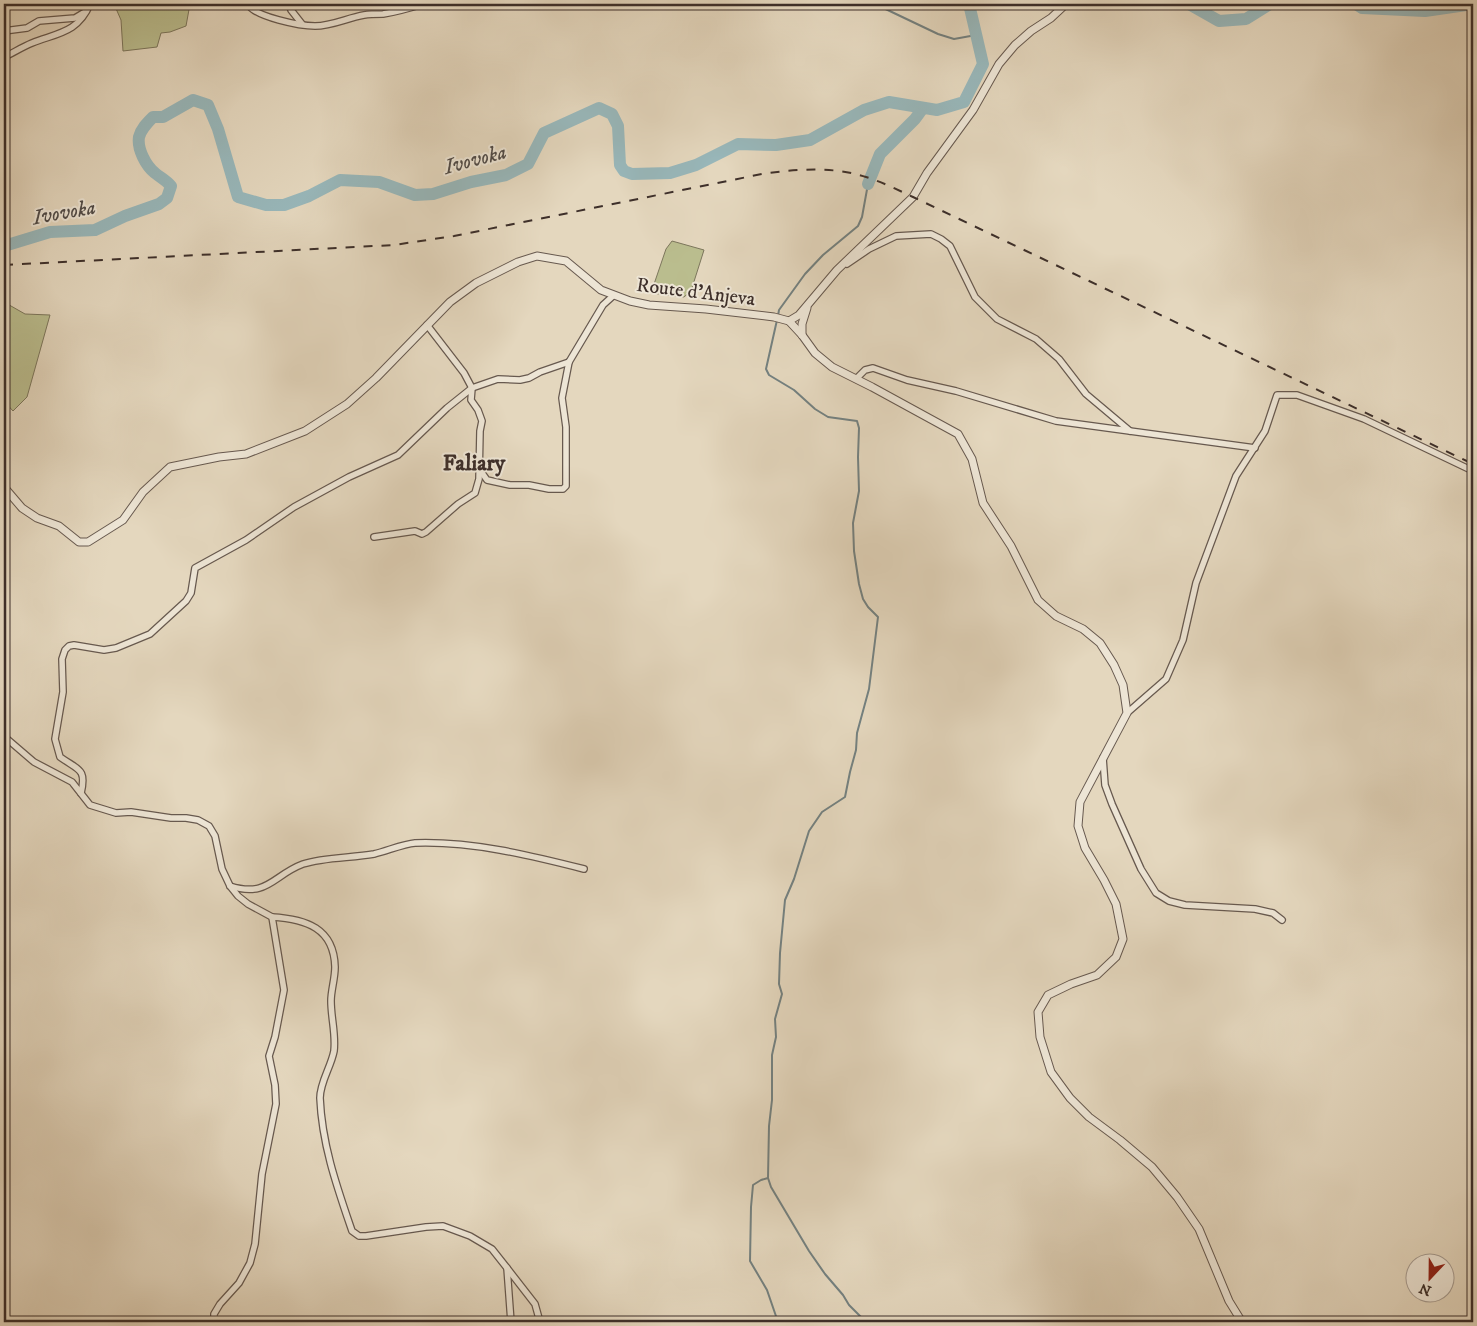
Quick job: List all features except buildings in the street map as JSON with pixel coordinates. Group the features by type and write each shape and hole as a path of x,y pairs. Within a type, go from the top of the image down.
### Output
{"street":[{"path":"4,57 29,44 67,31 78,23 90,4"},
{"path":"248,4 258,13 314,26 329,25 364,15 385,13 423,4"},
{"path":"289,4 291,10 302,24"},
{"path":"1066,4 1015,45 999,64 973,110 927,173 913,197 838,270 799,315 787,321 802,335 815,353 832,367 958,434 972,460 983,502 1011,546 1038,600 1056,616 1083,629 1100,643 1114,665 1123,685 1127,713"},
{"path":"4,31 27,28 44,20 75,18 87,11"},
{"path":"838,270 869,249 896,236 931,234 941,239 950,246 975,297 997,319 1036,338 1059,359 1086,394 1130,431"},
{"name":"Route d'Anjeva","path":"4,487 22,508 38,518 59,526 79,542 88,542 123,520 143,492 170,467 219,457 246,454 306,431 347,404 376,378 450,302 476,283 518,262 537,256 566,261 601,290 630,302 774,317 787,321"},
{"path":"480,470 487,480 500,484 529,485 548,490 563,489 566,486 566,428 562,398 569,362 603,305 614,294"},
{"path":"802,335 802,324 807,306"},
{"path":"374,537 415,531 422,534 426,532 458,504 475,493 480,480 480,432 482,421 478,410 471,400 472,388 464,373 426,325"},
{"path":"81,793 84,780 82,773 60,757 55,739 63,692 62,659 65,650 69,646 74,645 104,650 116,648 150,634 186,601 191,593 195,568 246,540 294,507 349,477 398,455 447,408 472,388 498,379 520,380 529,378 569,362"},
{"path":"856,379 865,370 874,368 906,380 956,391 1056,421 1254,448"},
{"path":"1242,1322 1229,1301 1199,1230 1177,1198 1152,1167 1089,1117 1070,1098 1051,1072 1040,1037 1038,1012 1048,995 1097,975 1116,957 1123,939 1116,904 1085,848 1078,826 1080,802 1127,713 1166,679 1183,640 1196,583 1236,476 1265,431 1277,395 1297,395 1364,419 1473,471"},
{"path":"5,738 34,762 72,782 90,805 116,813 131,812 198,820 209,826 215,836 222,869 230,886 238,896 248,904 272,916 300,920 320,930 331,945 335,968 331,1002 335,1040 334,1052 320,1097 324,1142 352,1231 359,1236 366,1236 443,1226 470,1236 492,1249 535,1304 540,1322"},
{"path":"1103,756 1105,785 1112,804 1141,869 1156,893 1169,901 1185,905 1255,909 1274,914 1282,920"},
{"path":"230,886 244,890 256,889 270,885 303,864 390,851 413,843 466,846 550,860 584,868"},
{"path":"214,1322 214,1314 220,1304 239,1283 250,1263 255,1244 262,1174 276,1104 275,1085 269,1056 275,1037 284,990 272,916"},
{"path":"507,1268 511,1322"}],"green space":[{"path":"114,4 190,4 186,26 161,33 157,47 123,51 121,20"},
{"path":"672,241 704,250 691,291 684,297 651,293 666,249"},
{"path":"4,302 25,314 50,315 27,397 13,411 4,401"}],"waterway":[{"path":"875,4 938,34 954,39 976,35"},
{"name":"Ivovoka","path":"4,246 50,232 95,230 125,216 159,204 167,198 171,186 145,162 139,147 139,137 146,124 153,117 163,117 193,100 208,105 218,129 238,197 266,205 284,205 309,196 340,180 379,182 415,195 433,194 471,182 506,175 528,164 544,133 599,108 612,114 618,126 620,165 624,171 632,174 670,173 696,165 738,144 776,145 810,140 864,110 889,102 937,110 964,102 983,64 969,4"},
{"name":"Ivovoka","path":"1189,4 1219,21 1246,19 1270,4"},
{"name":"Ivovoka","path":"1356,4 1362,8 1425,11 1473,4"},
{"path":"868,184 880,154 915,119 923,108"},
{"path":"778,316 779,310 805,274 823,255 858,226 862,217 868,184"},
{"path":"777,320 766,369 769,375 794,390 815,409 828,417 857,421 859,428 859,491 853,523 854,551 863,599 878,617 869,689 857,733 856,750 845,797 822,812 809,831 794,879 785,900 779,984 782,994 775,1019 776,1037 772,1055 768,1178 771,1187 809,1251 849,1305 866,1322"},
{"path":"768,1178 753,1185 750,1261 767,1290 778,1322"}],"railway":[{"path":"4,265 394,245 454,236 762,174 801,170 840,171 866,177 896,189 1473,464"}],"district":[{"name":"Faliary","path":"474,462"}]}
